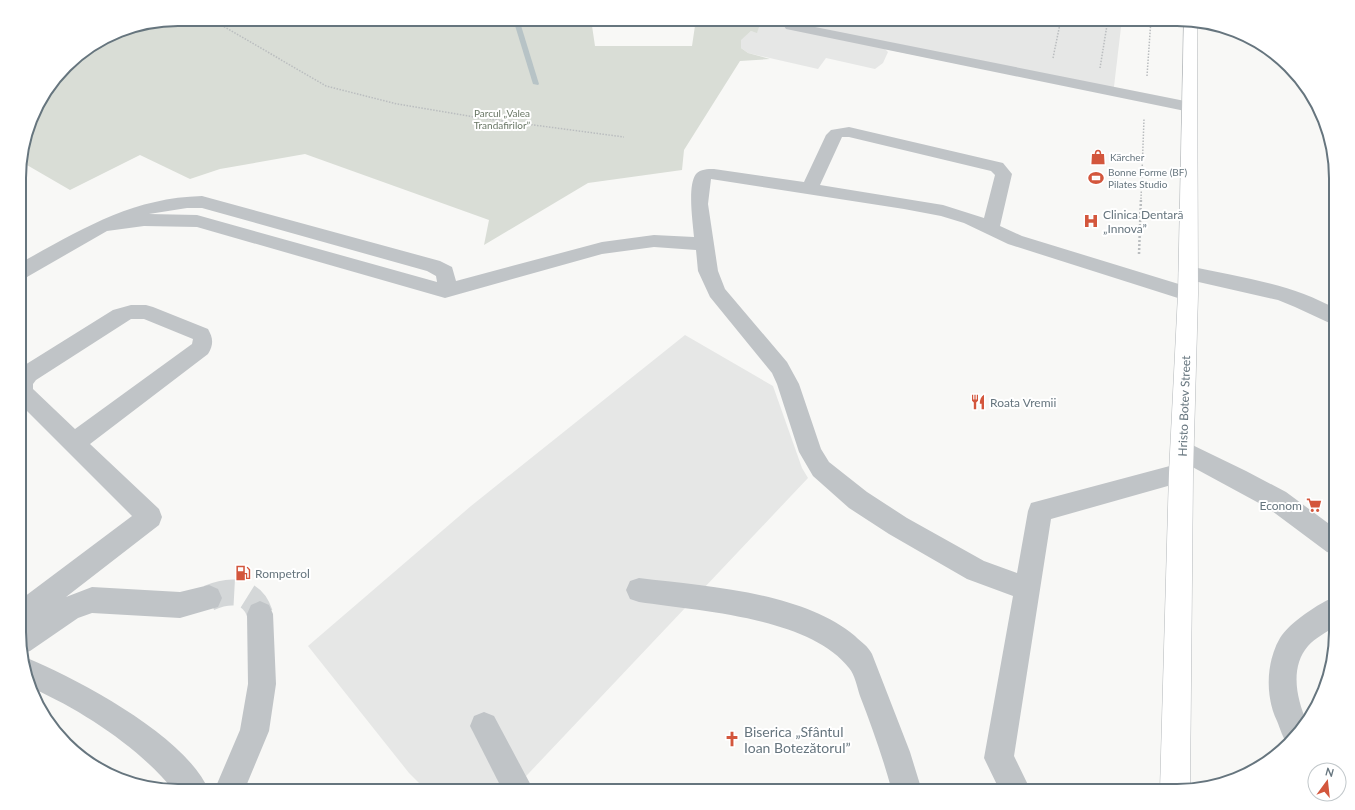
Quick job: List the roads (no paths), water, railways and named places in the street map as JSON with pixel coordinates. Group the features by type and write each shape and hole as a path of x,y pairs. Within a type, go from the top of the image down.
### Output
{"main road":[{"name":"Hristo Botev Street","path":"1175,784 1182,461 1188,294 1190,26"}],"street":[{"path":"791,26 891,44 1048,79 1190,107"},
{"path":"810,189 832,138 837,133 849,132 997,167 1004,174 990,228"},
{"path":"1027,590 976,570 898,526 858,500 821,469 811,452 788,384 780,368 717,292 708,271 699,204 703,177 707,174 904,203 943,211 990,228 1015,240 1188,294"},
{"path":"26,269 103,226 144,220 197,221 445,291 602,248 654,240 705,244"},
{"path":"1188,273 1295,299 1329,315"},
{"path":"26,377 28,374 120,315 131,312 146,312 201,334 203,339 201,348 74,443"},
{"path":"26,396 150,517 26,612"},
{"path":"1012,784 999,758 1040,512 1182,461 1245,482 1277,500 1329,539"},
{"path":"639,590 771,610 812,625 837,637 859,658 900,763 904,784"},
{"path":"26,637 69,609 92,600 180,605 209,598"},
{"path":"232,784 248,748 255,724 262,684 260,614"},
{"path":"1295,728 1286,709 1282,678 1290,648 1300,635 1329,615"},
{"path":"32,674 45,679 109,717 158,752 188,784"},
{"path":"484,726 515,784"}],"waterway":[{"path":"518,26 536,84"}],"tunnel":[{"path":"209,598 225,593 239,593 252,600 260,614"}],"place":[{"name":"Kärcher","path":"1098,157"},
{"name":"Bonne Forme (BF) Pilates Studio","path":"1096,178"},
{"name":"Clinica Dentară „Innova”","path":"1091,221"},
{"name":"Roata Vremii","path":"978,402"},
{"name":"Econom","path":"1314,505"},
{"name":"Rompetrol","path":"243,573"},
{"name":"Biserica „Sfântul Ioan Botezătorul”","path":"732,739"}],"park label":[{"name":"Parcul „Valea Trandafirilor”","path":"502,118"}]}
